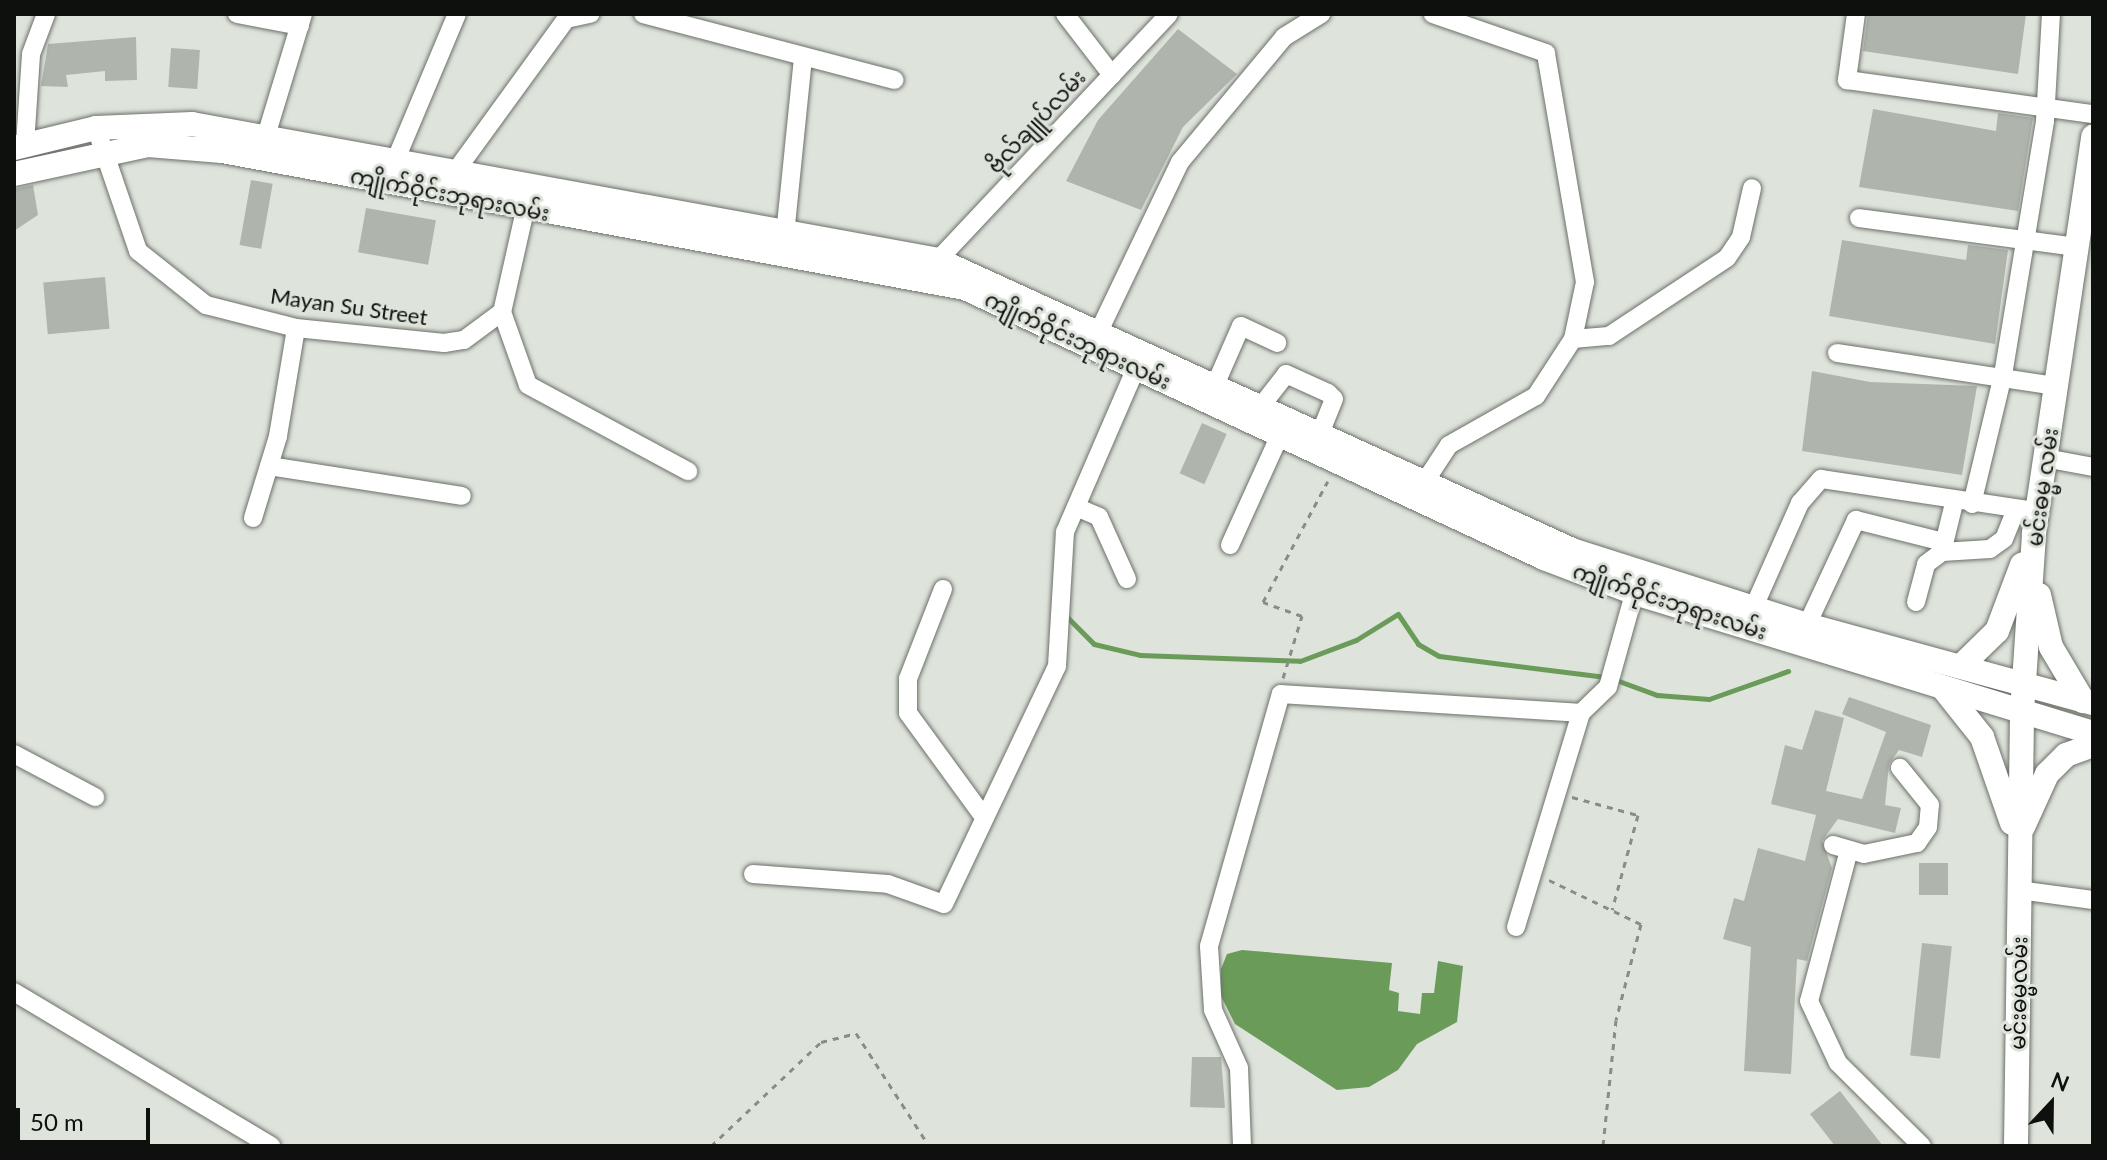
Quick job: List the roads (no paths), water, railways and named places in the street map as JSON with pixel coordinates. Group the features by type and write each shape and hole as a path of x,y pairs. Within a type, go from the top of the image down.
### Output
{"main road":[{"name":"ကျိုက်ဝိုင်းဘုရားလမ်း","path":"19,147 96,128 192,124 396,159 455,172 528,197"},
{"name":"မင်းဓမ္မ လမ်း","path":"2018,841 2029,518 2045,458 2093,136"},
{"name":"ကျိုက်ဝိုင်းဘုရားလမ်း","path":"14,174 148,145 222,151 387,182 528,197 784,245 965,288 1137,366 1284,426 1320,433 1637,583 1753,609 2088,702"},
{"path":"387,182 396,159"},
{"name":"ကျိုက်ဝိုင်းဘုရားလမ်း","path":"784,245 938,260 1100,329 1262,405 1284,426 1338,463 1637,583 1943,688 2093,733"},
{"path":"1961,666 1997,631 2029,518"},
{"path":"2029,518 2040,615 2088,702"},
{"path":"1943,688 1982,737 2018,841"},
{"path":"2018,841 2047,774 2066,755 2093,745"},
{"name":"မင်းဓမ္မလမ်း","path":"2016,1146 2018,841"}],"street":[{"path":"19,147 31,54 46,14"},
{"path":"237,14 302,20 266,136"},
{"path":"396,159 457,14"},
{"path":"455,172 566,18 590,14"},
{"path":"643,14 803,59 895,80"},
{"path":"1065,14 1112,75"},
{"name":"ဗိုလ်ချူပ်လမ်း","path":"938,260 1169,14"},
{"path":"1100,329 1180,162 1284,37 1321,14"},
{"path":"1424,483 1449,445 1536,396 1573,339 1585,282 1546,53 1433,14"},
{"path":"1856,14 1847,80 2093,114"},
{"path":"1916,602 1926,564 1942,547 1963,503 2003,375 2046,107 2051,14"},
{"path":"784,245 803,59"},
{"name":"Mayan Su Street","path":"96,128 102,154 138,251 206,305 296,328 444,343 464,340 502,312"},
{"path":"1573,339 1609,336 1727,258 1741,237 1752,188"},
{"path":"528,197 502,312 536,394 688,471"},
{"path":"1859,218 2077,247"},
{"path":"1216,383 1241,326 1277,343"},
{"path":"253,518 269,466 296,328"},
{"path":"1837,353 2003,375 2056,386"},
{"path":"753,874 888,884 941,906 1057,666 1065,532 1137,366"},
{"path":"1262,405 1286,374 1328,393 1334,399 1320,433"},
{"path":"1230,545 1284,426"},
{"path":"2045,458 2093,467"},
{"path":"269,466 462,496"},
{"path":"1753,609 1812,483 1963,503 2029,518"},
{"path":"1076,507 1099,517 1127,579"},
{"path":"1807,625 1856,520 1942,547 1990,549 2029,518"},
{"path":"1516,927 1581,713 1608,687 1637,583"},
{"path":"943,589 908,679 908,713 983,816"},
{"path":"1242,1146 1239,1068 1213,1010 1209,946 1281,694 1581,713"},
{"path":"14,754 95,797"},
{"path":"1900,768 1921,785 1928,827 1917,843 1891,850 1841,847 1809,1001 1838,1063 1922,1146"},
{"path":"2019,890 2093,900"},
{"path":"14,992 271,1146"}],"waterway":[{"path":"1067,617 1094,644 1140,655 1300,661 1356,640 1398,614 1418,644 1439,656 1606,677"},
{"path":"1616,680 1657,695 1709,699 1788,671"}]}
